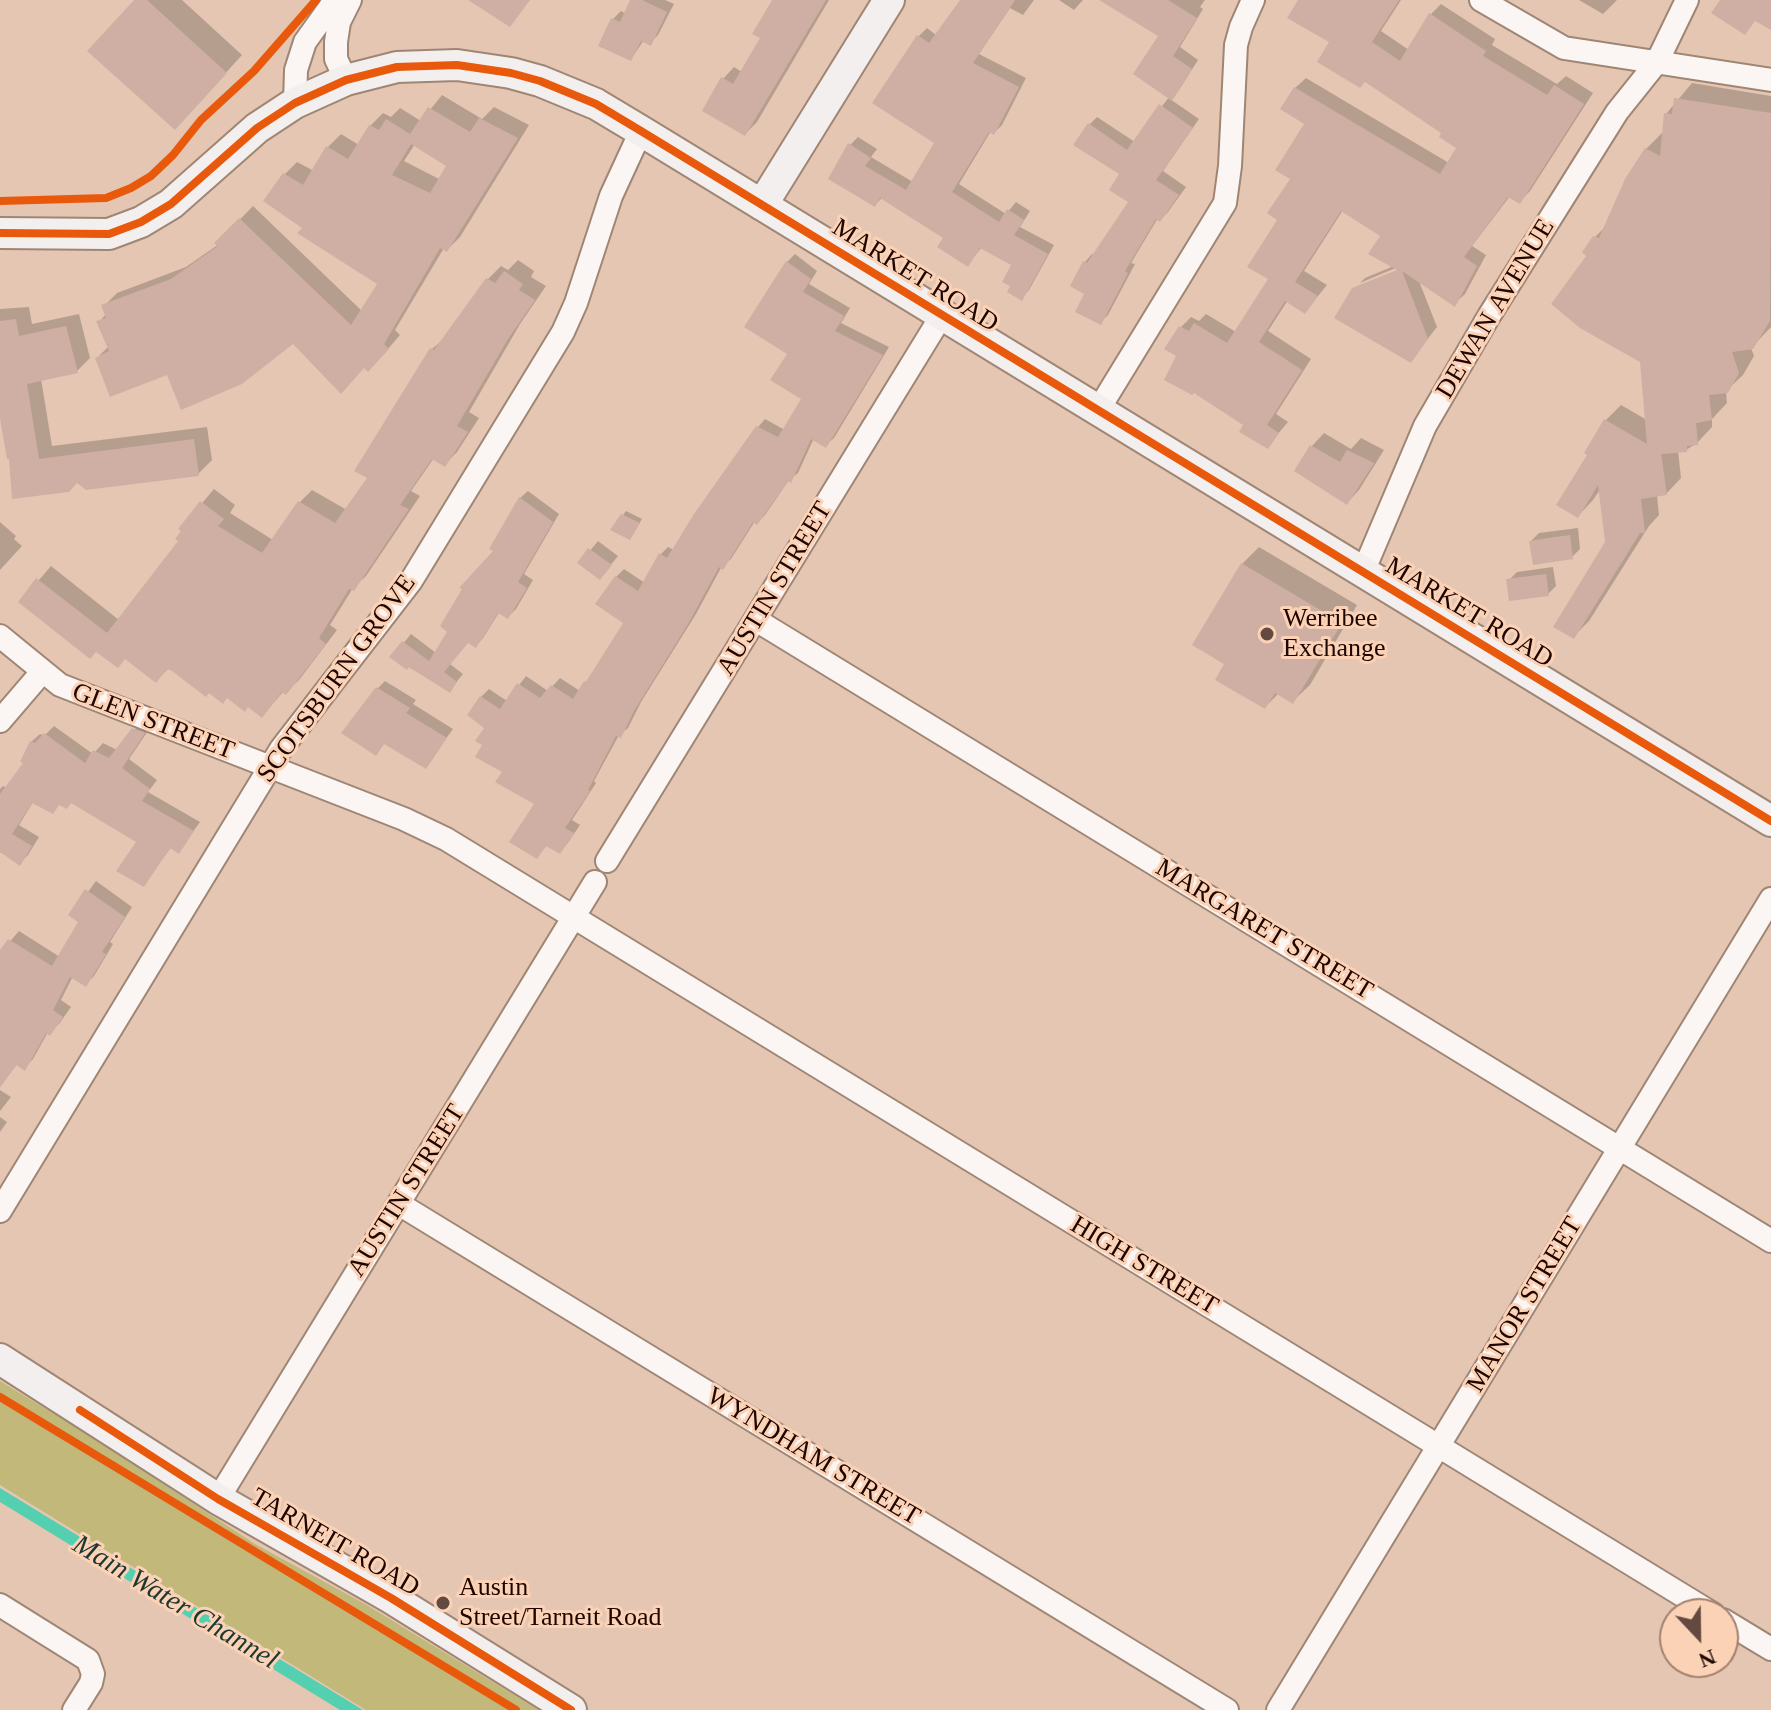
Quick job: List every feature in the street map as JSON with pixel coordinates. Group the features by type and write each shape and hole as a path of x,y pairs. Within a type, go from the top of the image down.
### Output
{"street":[{"path":"295,103 296,70 305,42 335,0"},
{"path":"346,80 336,59 336,42 339,22 350,0"},
{"path":"762,205 889,0"},
{"path":"1097,412 1225,203 1230,166 1236,45 1253,0"},
{"path":"1481,0 1564,48 1771,80"},
{"name":"DEWAN AVENUE","path":"1363,572 1425,426 1489,316 1626,97 1657,62 1687,0"},
{"name":"MARKET ROAD","path":"0,233 109,234 141,222 171,204 257,128 295,103 346,80 397,67 457,65 485,68 573,93 641,131 1771,821"},
{"name":"SCOTSBURN GROVE","path":"0,1211 281,749 417,572 563,332 576,303 611,196 641,131"},
{"name":"AUSTIN STREET","path":"607,861 942,315"},
{"name":"MARGARET STREET","path":"756,620 1771,1241"},
{"name":"GLEN STREET","path":"0,636 60,685 429,830 574,918"},
{"path":"0,721 42,672"},
{"name":"AUSTIN STREET","path":"218,1499 595,882"},
{"name":"MANOR STREET","path":"1278,1710 1771,899"},
{"name":"HIGH STREET","path":"574,918 1687,1598"},
{"name":"WYNDHAM STREET","path":"399,1204 1227,1710"},
{"name":"TARNEIT ROAD","path":"0,1359 218,1499 391,1598 571,1710"},
{"path":"0,1605 88,1660 93,1674 91,1683 74,1710"},
{"path":"1739,1630 1771,1649"}],"shaded area":[{"path":"0,1381 89,1435 255,1544 365,1604 539,1710 366,1710 0,1485"}],"water":[{"name":"Main Water Channel","path":"0,1488 363,1710 340,1710 0,1502"}],"building":[{"path":"134,0 147,0 227,73 175,130 87,51"},
{"path":"468,0 530,0 510,27"},
{"path":"630,0 642,0 667,12 651,46 641,41 631,61 598,46 611,18 620,22"},
{"path":"772,0 826,0 745,136 702,111 721,77 733,84 760,38 752,34"},
{"path":"960,0 1015,0 973,63 1019,87 994,135 989,132 952,192 999,222 1007,209 1024,220 1014,235 1048,254 1022,301 1007,292 1010,286 1002,282 1011,265 980,248 968,267 937,247 943,238 880,198 875,207 828,179 848,143 871,158 865,166 906,190 934,143 872,103 917,35 929,43"},
{"path":"1099,0 1168,0 1197,18 1173,56 1192,69 1172,101 1133,74 1158,36"},
{"path":"1298,0 1399,0 1372,42 1400,61 1429,13 1486,51 1483,56 1547,95 1554,85 1584,104 1520,204 1508,197 1464,257 1477,266 1455,307 1402,271 1428,339 1411,363 1334,318 1352,288 1397,270 1368,254 1380,236 1341,211 1295,282 1318,296 1305,314 1285,301 1259,342 1302,370 1267,425 1279,433 1268,449 1239,432 1243,425 1194,393 1192,395 1164,380 1176,356 1164,349 1179,326 1189,331 1194,323 1227,343 1268,279 1247,267 1277,220 1267,213 1290,179 1275,170 1304,124 1280,109 1294,87 1440,174 1456,148 1439,137 1441,133 1365,82 1360,88 1317,62 1329,42 1287,18"},
{"path":"1720,0 1771,0 1771,30 1755,21 1745,35 1711,13"},
{"path":"1674,98 1771,113 1770,321 1753,349 1732,352 1739,373 1728,393 1709,395 1712,420 1696,423 1698,445 1687,446 1687,452 1661,454 1667,495 1641,499 1645,533 1640,533 1574,639 1553,627 1605,542 1598,485 1578,518 1556,505 1587,455 1584,453 1604,419 1647,444 1640,362 1580,328 1551,304 1586,256 1582,252 1593,236 1599,238 1625,179 1645,148 1660,156 1664,113 1672,114"},
{"path":"1159,104 1193,128 1156,180 1179,195 1160,222 1156,219 1125,271 1128,273 1101,325 1075,312 1084,294 1070,286 1083,261 1087,263 1128,202 1109,190 1119,174 1073,145 1088,123 1127,150"},
{"path":"428,107 470,132 479,118 518,138 447,252 440,248 384,344 389,349 368,372 364,368 341,394 293,344 242,384 181,410 167,375 110,397 95,358 109,351 96,321 106,318 101,305 171,279 218,246 214,243 239,218 351,325 377,284 297,233 302,228 263,201 283,173 303,185 326,146 348,159 369,125 379,130 386,119 410,134","holes":["411,144 446,166 430,193 392,175"]},
{"path":"786,261 811,279 803,292 844,316 835,331 883,355 826,448 811,439 791,483 788,481 757,525 753,522 723,570 719,567 621,738 616,736 590,791 565,828 574,833 560,854 546,846 537,859 509,842 534,804 495,782 502,772 475,757 482,745 475,741 484,728 467,715 480,696 500,709 517,683 540,698 551,685 573,699 623,623 595,604 615,576 638,591 659,553 667,558 756,426 778,437 801,399 770,380 787,354 744,327"},
{"path":"504,271 523,284 519,290 535,300 508,339 457,426 468,432 445,467 432,459 400,505 409,509 354,591 349,589 319,638 326,644 286,695 282,692 262,718 248,707 245,712 227,698 223,704 209,693 206,697 167,669 156,683 125,659 118,668 96,652 90,659 18,602 36,578 107,633 178,541 175,539 181,531 178,529 200,501 224,519 218,526 262,553 298,501 335,523 367,478 354,471 430,348 434,350 486,278 495,283"},
{"path":"16,319 19,336 66,326 78,373 27,384 39,459 194,439 199,476 86,490 77,483 69,492 12,499 9,459 0,419 0,321"},
{"path":"1310,445 1340,462 1347,450 1374,463 1347,505 1294,471"},
{"path":"519,497 553,522 518,582 527,588 508,619 498,613 476,648 468,643 444,672 457,682 450,693 389,657 402,641 429,661 447,632 440,626 462,589 459,588 493,551 489,549"},
{"path":"621,514 640,523 630,540 610,530"},
{"path":"1570,535 1573,559 1533,565 1529,541"},
{"path":"588,548 612,565 600,580 577,563"},
{"name":"Werribee Exchange","path":"1241,563 1342,623 1293,704 1275,693 1265,709 1215,680 1224,664 1192,645"},
{"path":"1546,574 1549,596 1509,601 1506,579"},
{"path":"376,687 410,708 406,713 447,738 426,769 384,744 376,756 341,733"},
{"path":"132,728 145,733 122,768 150,789 142,801 194,831 179,854 170,848 144,887 116,871 136,842 71,803 67,809 59,805 53,814 32,803 12,834 32,846 20,866 0,852 0,794 23,763 20,762 30,741 35,743 44,733 85,763 93,750 109,758"},
{"path":"85,889 125,917 102,952 106,954 86,987 70,977 53,1010 63,1017 50,1036 46,1033 25,1071 16,1065 0,1087 0,950 8,939 52,966 78,922 68,915"}],"cycle path":[{"path":"0,201 106,198 151,176 173,155 201,120 254,71 316,0"},
{"path":"0,233 109,234 141,222 171,204 257,128 295,103 346,80 397,67 457,65 540,81 596,104 641,131 1771,821"},
{"path":"0,1397 516,1710"},
{"path":"80,1410 218,1499 391,1598 571,1710"}],"place":[{"name":"Werribee Exchange","path":"1267,634"},
{"name":"Austin Street/Tarneit Road","path":"443,1603"}]}
